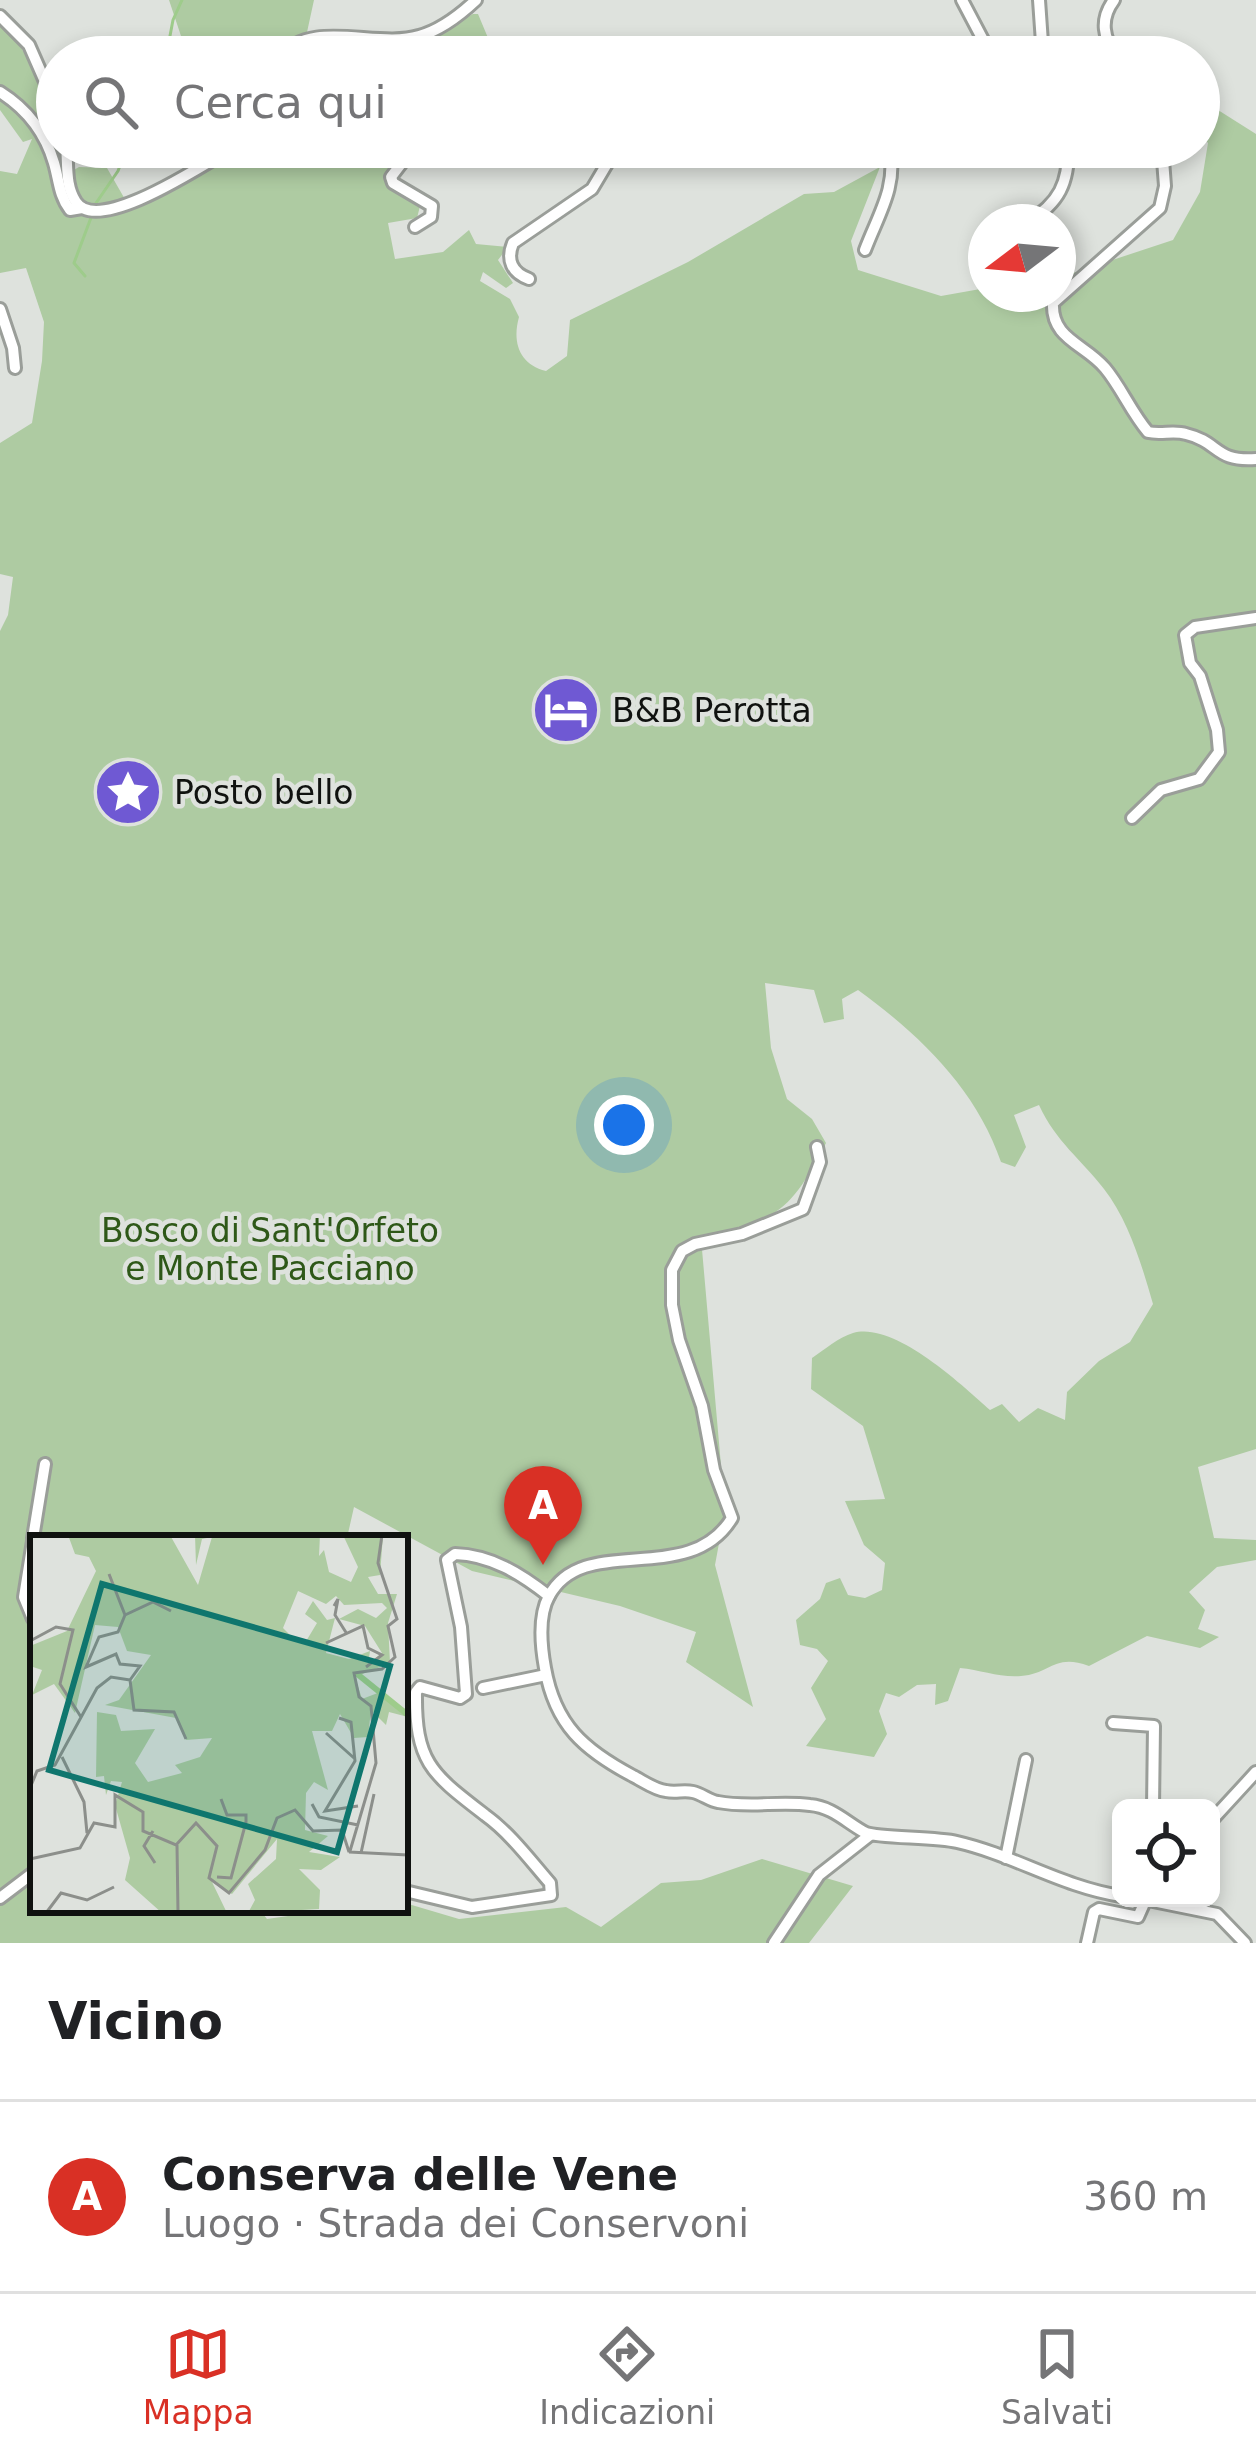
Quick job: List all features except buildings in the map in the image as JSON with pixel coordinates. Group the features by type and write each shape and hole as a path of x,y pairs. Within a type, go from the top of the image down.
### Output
{"street":[{"path":"420,36 456,19 476,0"},
{"path":"962,0 981,36"},
{"path":"1039,0 1042,36"},
{"path":"1106,36 1104,21 1114,0"},
{"path":"0,16 28,45 36,63"},
{"path":"0,92 19,104 36,126"},
{"path":"55,168 63,200 70,210 82,208"},
{"path":"67,168 76,204 104,214 193,168"},
{"path":"398,168 391,177 393,183 432,206 431,217 415,227"},
{"path":"529,279 516,273 510,261 513,243 592,189 604,168"},
{"path":"865,250 890,195 892,168"},
{"path":"1050,204 1060,196 1067,168"},
{"path":"1164,168 1160,208 1053,303 1052,318 1065,337 1105,367 1148,432 1162,436 1181,432 1209,443 1226,458 1256,459"},
{"path":"0,309 15,368"},
{"path":"1132,818 1161,790 1199,779 1219,752 1217,730 1200,676 1190,663 1185,635 1195,627 1256,617"},
{"path":"817,1147 820,1162 803,1210 742,1234 695,1244 682,1251 672,1270 679,1340 732,1518 703,1547 680,1557 626,1557 566,1576 549,1596 542,1620 550,1695 593,1755 663,1791 693,1792 718,1802 814,1805 842,1815 870,1835 949,1840 1084,1889 1112,1894"},
{"path":"34,1535 45,1464"},
{"path":"408,1892 472,1907 550,1895 550,1883 521,1850 486,1815 445,1785 425,1759 415,1731 420,1687 460,1698 466,1694 461,1627 447,1560 455,1554 476,1555 502,1564 549,1596"},
{"path":"30,1559 24,1597 30,1612"},
{"path":"483,1688 547,1675"},
{"path":"1113,1723 1154,1726 1153,1799"},
{"path":"1006,1858 1026,1760"},
{"path":"1220,1810 1256,1772"},
{"path":"774,1943 820,1875 870,1835"},
{"path":"0,1898 30,1875"},
{"path":"1087,1943 1094,1912 1138,1917 1140,1907"},
{"path":"1182,1907 1217,1914 1245,1943"}],"green space":[{"path":"169,0 314,0 306,36 181,36"},
{"path":"478,14 487,36 412,36"},
{"name":"Bosco di Sant'Orfeto e Monte Pacciano","path":"0,23 36,73 36,168 64,168 65,175 77,168 107,168 130,208 208,168 394,168 384,178 420,206 417,218 388,223 395,259 443,252 469,230 476,244 508,247 498,260 513,283 506,288 483,272 480,281 510,299 519,317 520,351 529,363 546,371 567,356 570,320 688,262 804,194 834,192 878,168 851,241 858,270 941,296 968,291 968,312 1076,312 1076,272 1173,240 1200,192 1204,168 1220,168 1220,111 1256,134 1256,1449 1198,1467 1214,1538 1256,1540 1256,1560 1217,1567 1189,1592 1205,1610 1198,1629 1219,1637 1200,1648 1147,1636 1089,1666 1060,1663 1021,1676 960,1668 948,1701 935,1705 936,1684 917,1685 899,1697 886,1693 879,1711 887,1734 874,1757 806,1746 826,1719 811,1688 828,1661 817,1649 800,1645 796,1620 820,1599 826,1583 840,1578 848,1595 865,1598 882,1590 885,1563 864,1545 845,1501 885,1499 863,1426 811,1389 812,1358 853,1333 888,1336 926,1358 990,1410 1002,1404 1019,1422 1038,1408 1065,1420 1067,1392 1099,1361 1130,1342 1153,1304 1121,1215 1053,1130 1039,1105 1014,1115 1026,1147 1015,1167 1001,1162 961,1087 924,1045 858,990 842,999 844,1019 824,1023 814,990 765,983 771,1048 787,1099 812,1119 826,1143 802,1185 778,1210 748,1225 701,1238 725,1511 715,1565 753,1707 686,1662 696,1632 620,1606 472,1571 354,1507 348,1535 30,1535 30,1913 262,1913 267,1919 309,1913 408,1913 408,1904 459,1919 566,1907 601,1927 661,1883 701,1880 762,1859 853,1886 809,1943 0,1943 0,631 8,615 13,577 0,574 0,443 32,423 44,322 26,268 0,273 0,171 17,174 32,139 23,142 0,110"}],"waterway":[{"path":"170,36 182,0"},
{"path":"94,206 119,168"},
{"path":"85,276 74,263 92,215"}],"place":[{"name":"B&B Perotta","path":"566,710"},
{"name":"Posto bello","path":"128,792"},
{"name":"Conserva delle Vene","path":"543,1565"}]}
